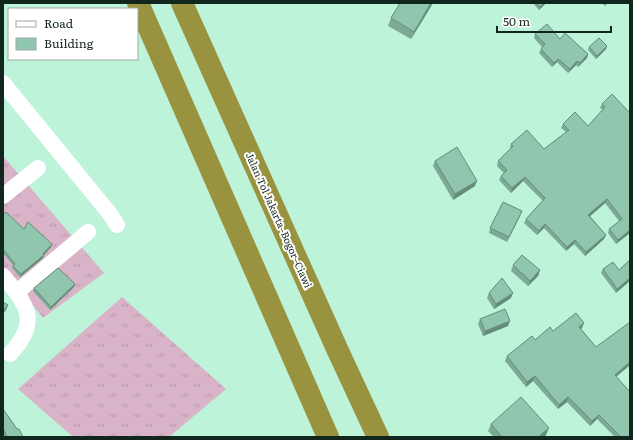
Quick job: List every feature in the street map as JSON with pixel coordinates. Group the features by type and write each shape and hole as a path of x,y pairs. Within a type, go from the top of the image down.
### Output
{"highway":[{"path":"138,3 328,437"},
{"name":"Jalan Tol Jakarta–Bogor–Ciawi","path":"182,3 378,437"}],"street":[{"path":"5,87 117,224"},
{"path":"3,196 38,168"},
{"path":"17,292 88,232"},
{"path":"3,276 17,292 25,306 28,319 26,332 20,343 10,354"}],"green space":[{"path":"3,156 104,273 43,318 3,268"},
{"path":"122,297 226,389 169,437 73,437 18,389"}],"building":[{"path":"400,3 431,3 414,32 391,18"},
{"path":"536,3 544,3 540,7"},
{"path":"547,24 560,39 565,33 588,54 580,63 577,61 570,69 558,59 554,63 541,49 545,44 535,34"},
{"path":"599,38 607,46 597,56 589,47"},
{"path":"612,94 630,113 630,230 618,240 609,229 622,219 607,199 588,215 606,235 586,252 575,240 567,247 545,224 539,231 526,219 545,198 525,177 512,188 501,176 507,170 498,161 513,146 511,144 527,130 544,149 569,130 563,124 575,112 588,126 605,107 602,104"},
{"path":"457,147 477,181 455,194 435,161"},
{"path":"503,202 522,211 509,237 490,228"},
{"path":"6,212 24,229 28,222 52,244 43,254 44,255 21,274 13,266 15,264 3,249 3,215"},
{"path":"522,255 540,270 530,281 513,265"},
{"path":"630,260 630,278 617,289 603,269 613,262 619,270"},
{"path":"58,268 75,284 51,307 34,288"},
{"path":"502,278 513,293 496,304 489,293"},
{"path":"3,302 8,305 3,312"},
{"path":"505,309 510,321 485,331 480,319"},
{"path":"576,313 584,323 579,327 596,347 630,322 630,362 615,375 630,392 630,437 621,437 599,415 592,421 568,397 559,405 535,376 527,382 507,356 532,336 535,340 550,327 553,331"},
{"path":"521,397 549,428 538,437 502,437 491,424"},
{"path":"3,409 17,429 19,429 23,437 7,437 3,428"}]}
